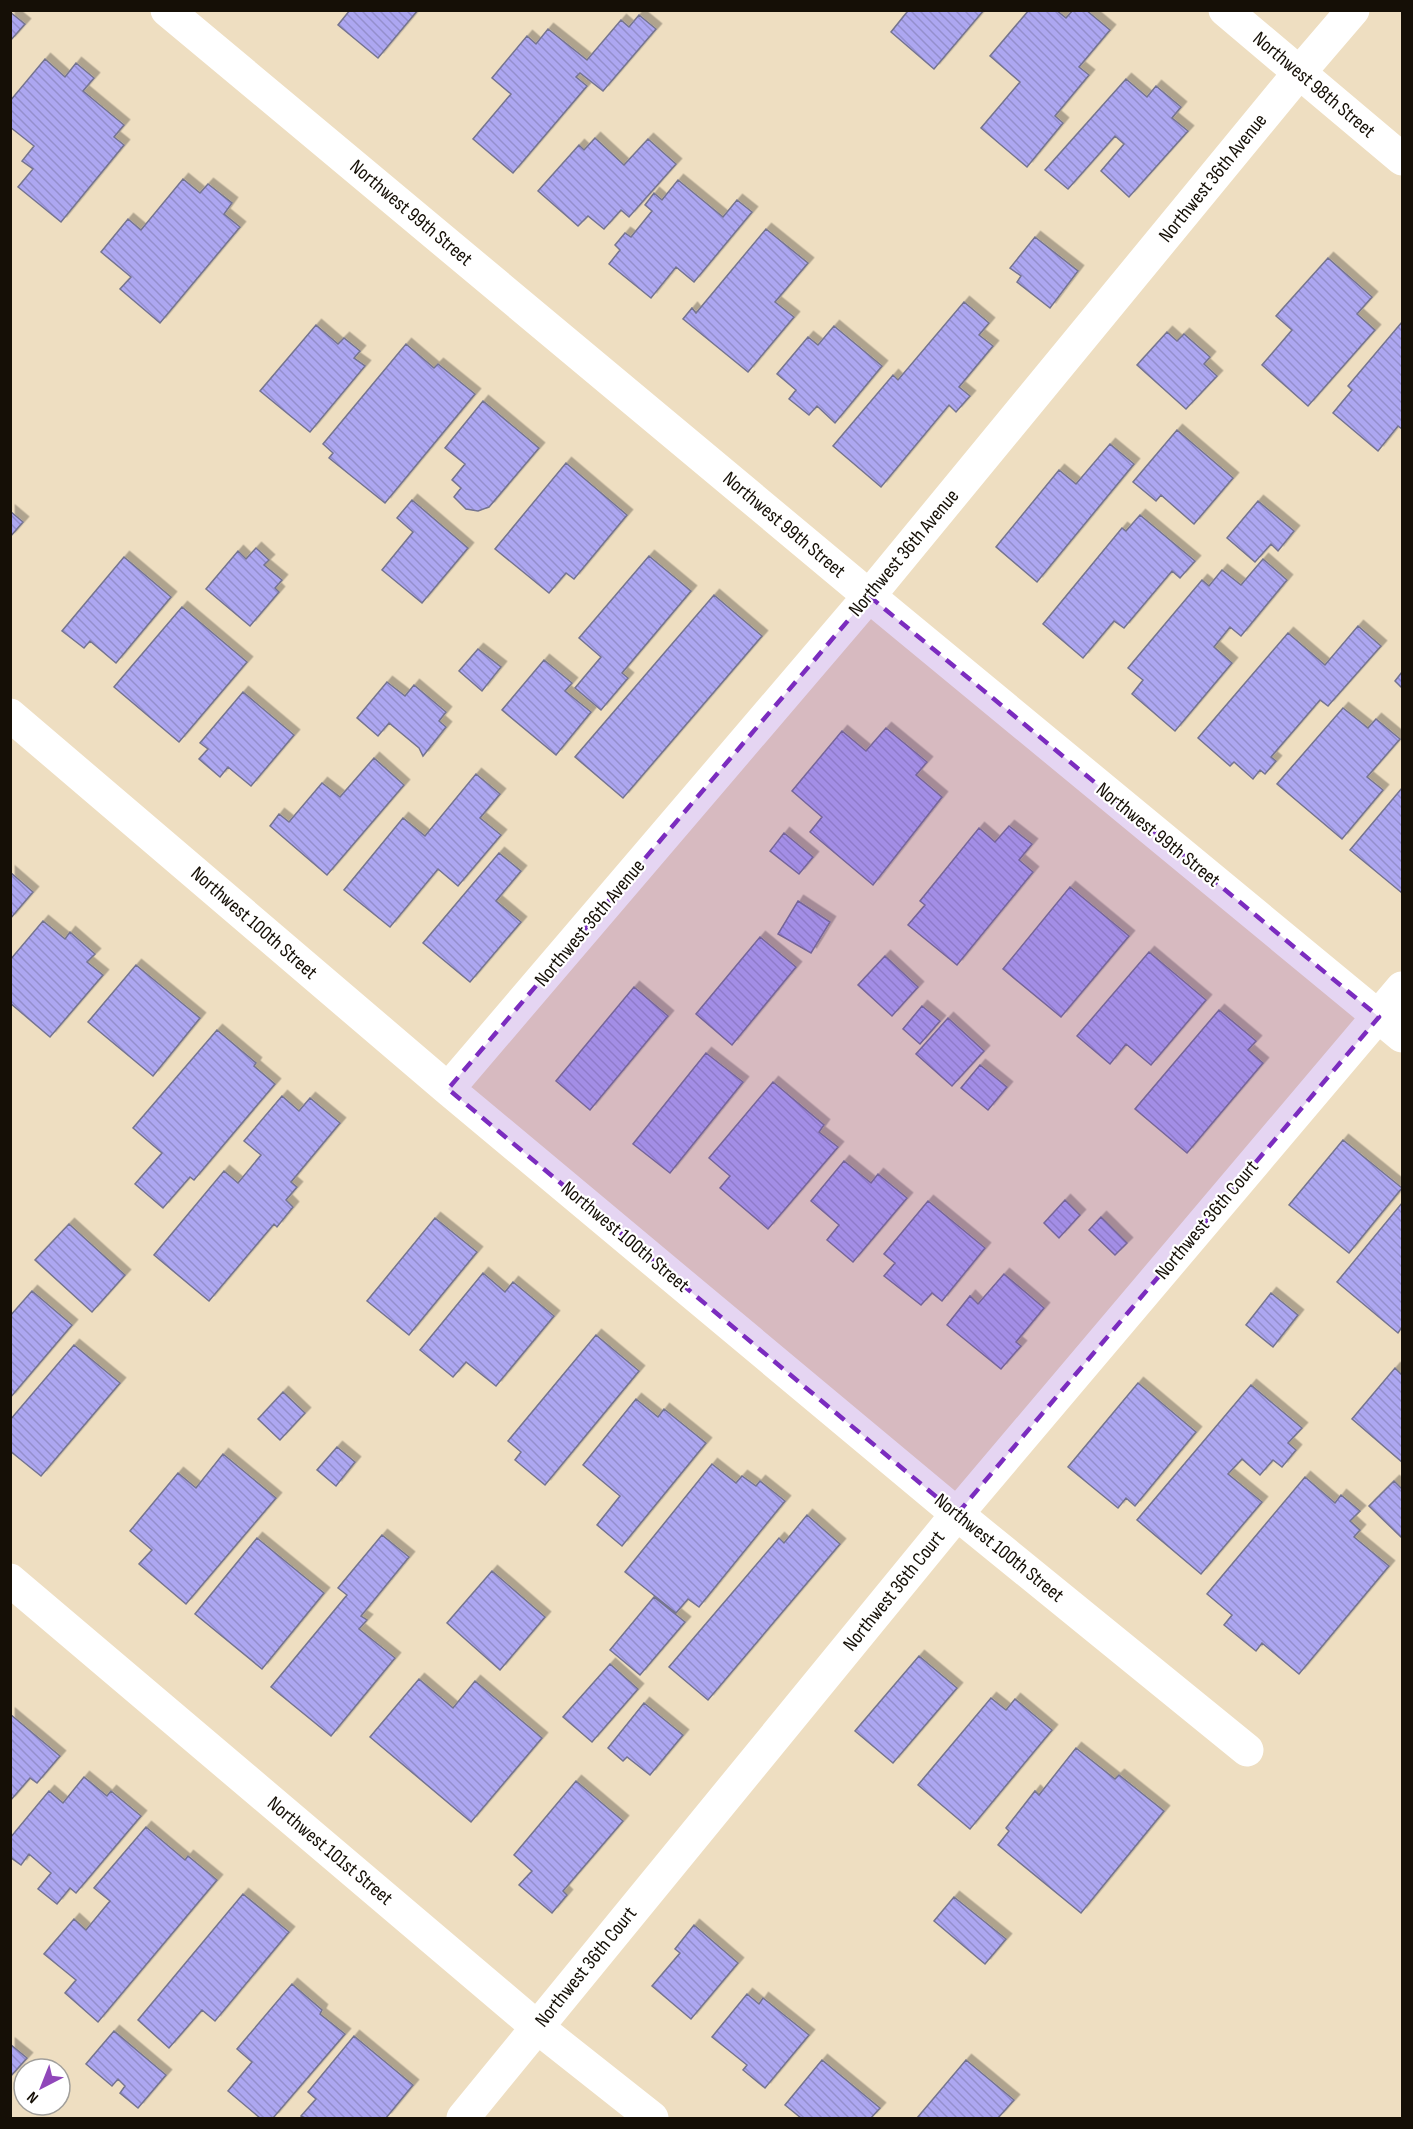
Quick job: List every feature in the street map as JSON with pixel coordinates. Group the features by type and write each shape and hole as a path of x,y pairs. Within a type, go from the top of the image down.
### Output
{"street":[{"name":"Northwest 99th Street","path":"167,10 869,596 1391,1027"},
{"name":"Northwest 98th Street","path":"1225,10 1402,159"},
{"name":"Northwest 36th Avenue","path":"448,1089 869,596 1353,10"},
{"name":"Northwest 100th Street","path":"10,715 448,1089 957,1514 1247,1750"},
{"name":"Northwest 36th Court","path":"463,2118 957,1514 1391,1027 1402,988"},
{"name":"Northwest 101st Street","path":"10,1580 537,2027 652,2118"}],"highlighted area":[{"path":"869,596 1379,1017 957,1514 448,1089"}],"building":[{"path":"350,10 418,10 378,58 338,25"},
{"path":"905,10 984,10 934,69 891,32 907,12"},
{"path":"1029,10 1056,10 1066,18 1073,10 1086,10 1110,30 1079,67 1089,75 1055,116 1063,123 1027,167 981,128 1020,82 990,56"},
{"path":"10,12 25,24 10,41"},
{"path":"639,15 656,29 603,91 580,73 576,77 587,86 513,173 473,139 511,94 492,78 527,36 536,44 548,29 587,60 621,20 629,27"},
{"path":"45,59 65,77 76,63 94,78 83,91 124,125 114,137 124,145 61,222 18,187 33,169 22,161 34,146 10,127 10,101"},
{"path":"1126,79 1147,97 1156,86 1181,107 1172,118 1188,131 1129,197 1101,171 1124,144 1115,136 1068,189 1045,170"},
{"path":"595,138 624,165 648,139 676,164 629,217 621,210 604,229 588,216 578,226 538,191 579,145 584,150"},
{"path":"183,179 200,193 208,184 232,203 224,214 240,227 160,323 120,289 131,277 101,252 128,219 141,230"},
{"path":"678,180 723,217 737,200 752,212 694,282 676,267 651,298 609,264 620,250 615,245 625,233 631,237 652,211 645,205 654,193 662,200"},
{"path":"766,229 808,263 775,302 794,317 748,372 683,319 692,308 696,313"},
{"path":"1035,237 1078,271 1050,308 1017,282 1021,276 1010,268"},
{"path":"1328,258 1372,297 1357,314 1375,330 1308,406 1262,365 1292,330 1276,316"},
{"path":"964,302 989,323 979,335 993,346 959,387 970,396 956,412 949,405 881,487 833,446 893,375 898,380"},
{"path":"1402,322 1402,429 1398,426 1378,451 1333,413 1352,390 1348,386"},
{"path":"316,325 338,344 344,338 360,351 354,358 365,366 310,432 260,391"},
{"path":"834,326 882,366 835,423 817,406 809,415 789,399 796,390 777,374 808,337 818,345"},
{"path":"1167,332 1177,341 1184,334 1210,357 1204,364 1217,376 1186,409 1137,365"},
{"path":"406,344 434,368 438,364 475,394 385,503 329,458 333,453 323,444"},
{"path":"483,401 539,448 489,507 478,511 466,509 454,497 461,488 452,480 465,464 445,448"},
{"path":"1177,430 1233,478 1194,524 1161,495 1156,501 1133,482"},
{"path":"1110,444 1134,464 1037,582 996,547 1059,470 1076,484"},
{"path":"566,463 627,515 574,579 566,573 549,593 495,549"},
{"path":"412,500 468,548 422,603 382,570 413,532 397,518"},
{"path":"1258,501 1294,531 1278,551 1271,544 1255,562 1227,538"},
{"path":"10,511 23,522 10,537"},
{"path":"1140,515 1195,561 1180,578 1172,571 1124,628 1114,621 1083,658 1043,624 1122,528 1126,531"},
{"path":"256,548 269,560 264,565 282,580 275,588 279,592 250,626 206,589 238,551 246,559"},
{"path":"649,556 691,591 622,673 628,678 601,710 575,688 601,657 579,638"},
{"path":"124,557 171,597 116,663 90,641 84,648 62,631"},
{"path":"1263,559 1287,580 1241,636 1230,627 1214,647 1232,663 1175,731 1132,694 1143,680 1128,668 1202,580 1209,586 1222,570 1241,585"},
{"path":"714,595 762,636 623,798 575,757"},
{"path":"182,607 247,662 179,742 114,687"},
{"path":"1358,626 1381,646 1328,706 1320,700 1271,757 1276,761 1265,774 1260,770 1253,779 1234,762 1230,766 1198,738 1288,633 1325,665"},
{"path":"478,649 501,667 482,691 459,671"},
{"path":"544,660 572,683 565,691 591,712 556,755 502,710"},
{"path":"1402,672 1402,688 1395,681"},
{"path":"387,682 405,696 414,685 446,712 439,721 446,727 423,756 419,748 389,723 378,736 357,718"},
{"path":"243,692 294,735 251,786 228,767 220,777 199,759 208,749 200,743"},
{"path":"1343,708 1368,728 1376,719 1400,739 1367,777 1383,790 1342,839 1277,784"},
{"path":"886,728 927,762 916,775 942,797 873,885 810,832 822,817 792,791 842,731 866,751"},
{"path":"374,758 404,785 327,875 270,826 279,814 289,822 322,783 340,797"},
{"path":"476,774 500,794 480,818 501,835 458,886 438,869 390,927 344,890 403,818 425,836"},
{"path":"1402,788 1402,893 1350,850"},
{"path":"1009,826 1032,844 1019,860 1033,872 957,965 908,925 925,905 920,901 979,828 995,842"},
{"path":"784,833 813,857 799,874 770,851"},
{"path":"499,853 521,871 496,901 521,922 470,982 423,943"},
{"path":"10,872 33,892 10,919"},
{"path":"1070,887 1129,936 1061,1017 1003,969"},
{"path":"798,901 830,922 811,953 778,934"},
{"path":"43,921 65,939 70,932 95,954 87,962 103,975 50,1037 10,1003 10,960"},
{"path":"760,937 796,967 732,1045 696,1014"},
{"path":"1149,952 1206,1000 1151,1065 1126,1044 1110,1064 1077,1036"},
{"path":"885,956 918,987 892,1016 858,985"},
{"path":"136,965 200,1018 153,1076 88,1022"},
{"path":"634,987 668,1016 590,1110 556,1081"},
{"path":"922,1006 940,1021 920,1044 903,1029"},
{"path":"1219,1010 1256,1041 1248,1050 1263,1063 1187,1153 1135,1109"},
{"path":"948,1018 984,1051 952,1086 916,1054"},
{"path":"217,1030 256,1063 254,1066 275,1084 194,1180 190,1177 163,1208 135,1184 162,1153 133,1128"},
{"path":"706,1053 743,1082 670,1173 633,1144"},
{"path":"980,1065 1007,1087 988,1110 961,1088"},
{"path":"773,1082 824,1125 819,1132 838,1147 768,1229 720,1188 730,1176 709,1158"},
{"path":"282,1096 299,1111 310,1098 340,1123 291,1182 297,1187 286,1200 293,1207 277,1227 274,1224 209,1301 154,1255 224,1171 238,1183 261,1155 244,1141"},
{"path":"1343,1140 1402,1188 1349,1253 1289,1205"},
{"path":"844,1161 871,1183 878,1174 907,1198 853,1262 827,1240 839,1225 811,1201"},
{"path":"1065,1200 1080,1215 1059,1238 1044,1223"},
{"path":"928,1201 985,1248 942,1301 932,1293 921,1305 884,1276 895,1263 884,1254"},
{"path":"1402,1203 1402,1327 1398,1333 1337,1282"},
{"path":"1101,1217 1127,1243 1115,1255 1089,1230"},
{"path":"435,1218 477,1252 409,1335 367,1301"},
{"path":"69,1224 125,1275 92,1312 35,1260"},
{"path":"483,1273 505,1292 513,1282 554,1316 496,1386 466,1362 453,1377 420,1350"},
{"path":"1004,1274 1044,1308 1016,1342 1021,1346 1001,1369 947,1325 970,1296 978,1304"},
{"path":"32,1291 72,1325 10,1398 10,1316"},
{"path":"1271,1293 1298,1315 1273,1347 1246,1325"},
{"path":"596,1335 639,1371 545,1485 515,1460 521,1452 508,1441"},
{"path":"74,1345 120,1383 41,1476 10,1451 10,1420"},
{"path":"1395,1368 1402,1375 1402,1462 1352,1419"},
{"path":"1138,1383 1196,1432 1135,1506 1126,1498 1118,1508 1068,1467"},
{"path":"1251,1385 1302,1428 1288,1443 1296,1450 1282,1467 1273,1460 1260,1475 1242,1459 1228,1474 1262,1502 1201,1574 1137,1520"},
{"path":"283,1392 305,1413 280,1440 258,1419"},
{"path":"636,1399 658,1417 664,1409 706,1443 622,1546 597,1525 620,1496 583,1465"},
{"path":"337,1447 355,1462 336,1486 317,1470"},
{"path":"223,1454 276,1498 186,1604 139,1564 152,1550 130,1531 178,1473 196,1488"},
{"path":"712,1464 736,1483 742,1476 756,1486 760,1481 785,1501 699,1607 688,1599 676,1613 625,1572"},
{"path":"1305,1477 1335,1503 1341,1495 1360,1511 1350,1521 1360,1530 1354,1537 1389,1566 1299,1674 1262,1643 1256,1651 1224,1625 1232,1615 1207,1594"},
{"path":"1394,1481 1402,1489 1402,1538 1369,1506"},
{"path":"807,1515 840,1544 708,1700 669,1667 779,1538 784,1543"},
{"path":"382,1535 409,1557 361,1616 367,1620 359,1629 395,1658 331,1736 271,1687 347,1595 338,1588"},
{"path":"257,1538 324,1593 262,1669 195,1614"},
{"path":"492,1571 545,1617 500,1670 447,1623"},
{"path":"654,1597 685,1622 640,1675 610,1650"},
{"path":"919,1656 957,1688 893,1763 855,1731"},
{"path":"610,1664 638,1689 592,1742 563,1717"},
{"path":"419,1679 453,1708 475,1681 542,1738 471,1822 370,1737"},
{"path":"991,1698 1006,1710 1015,1699 1052,1730 970,1829 918,1785"},
{"path":"644,1703 683,1735 650,1775 627,1757 623,1761 608,1748"},
{"path":"10,1714 60,1756 37,1783 30,1778 10,1801"},
{"path":"1076,1748 1115,1779 1119,1775 1164,1811 1081,1913 998,1845 1009,1831 1006,1828 1035,1791 1039,1795"},
{"path":"84,1777 107,1796 111,1791 141,1816 76,1893 70,1888 57,1904 38,1889 51,1873 29,1854 21,1865 10,1857 10,1838 49,1791 63,1803"},
{"path":"576,1781 623,1821 563,1891 567,1895 552,1913 519,1885 532,1871 514,1855"},
{"path":"146,1827 185,1860 188,1856 217,1880 98,2022 65,1993 76,1980 44,1954 74,1919 86,1930 110,1901 94,1888"},
{"path":"243,1894 289,1932 215,2021 202,2010 169,2048 138,2020"},
{"path":"954,1897 1006,1939 985,1964 934,1921"},
{"path":"694,1925 738,1963 691,2019 652,1986 680,1953 675,1949"},
{"path":"292,1984 322,2010 320,2014 345,2034 273,2118 260,2118 228,2091 252,2062 237,2049"},
{"path":"747,1994 759,2004 763,1998 809,2035 765,2088 743,2070 747,2065 712,2037"},
{"path":"114,2031 166,2075 138,2108 120,2093 125,2086 118,2079 112,2086 86,2064"},
{"path":"354,2036 413,2085 386,2118 305,2118 301,2116 316,2099 308,2092"},
{"path":"10,2044 26,2057 12,2057 10,2077"},
{"path":"822,2060 880,2108 871,2118 801,2118 785,2105"},
{"path":"966,2060 1014,2100 998,2118 917,2118"}]}
